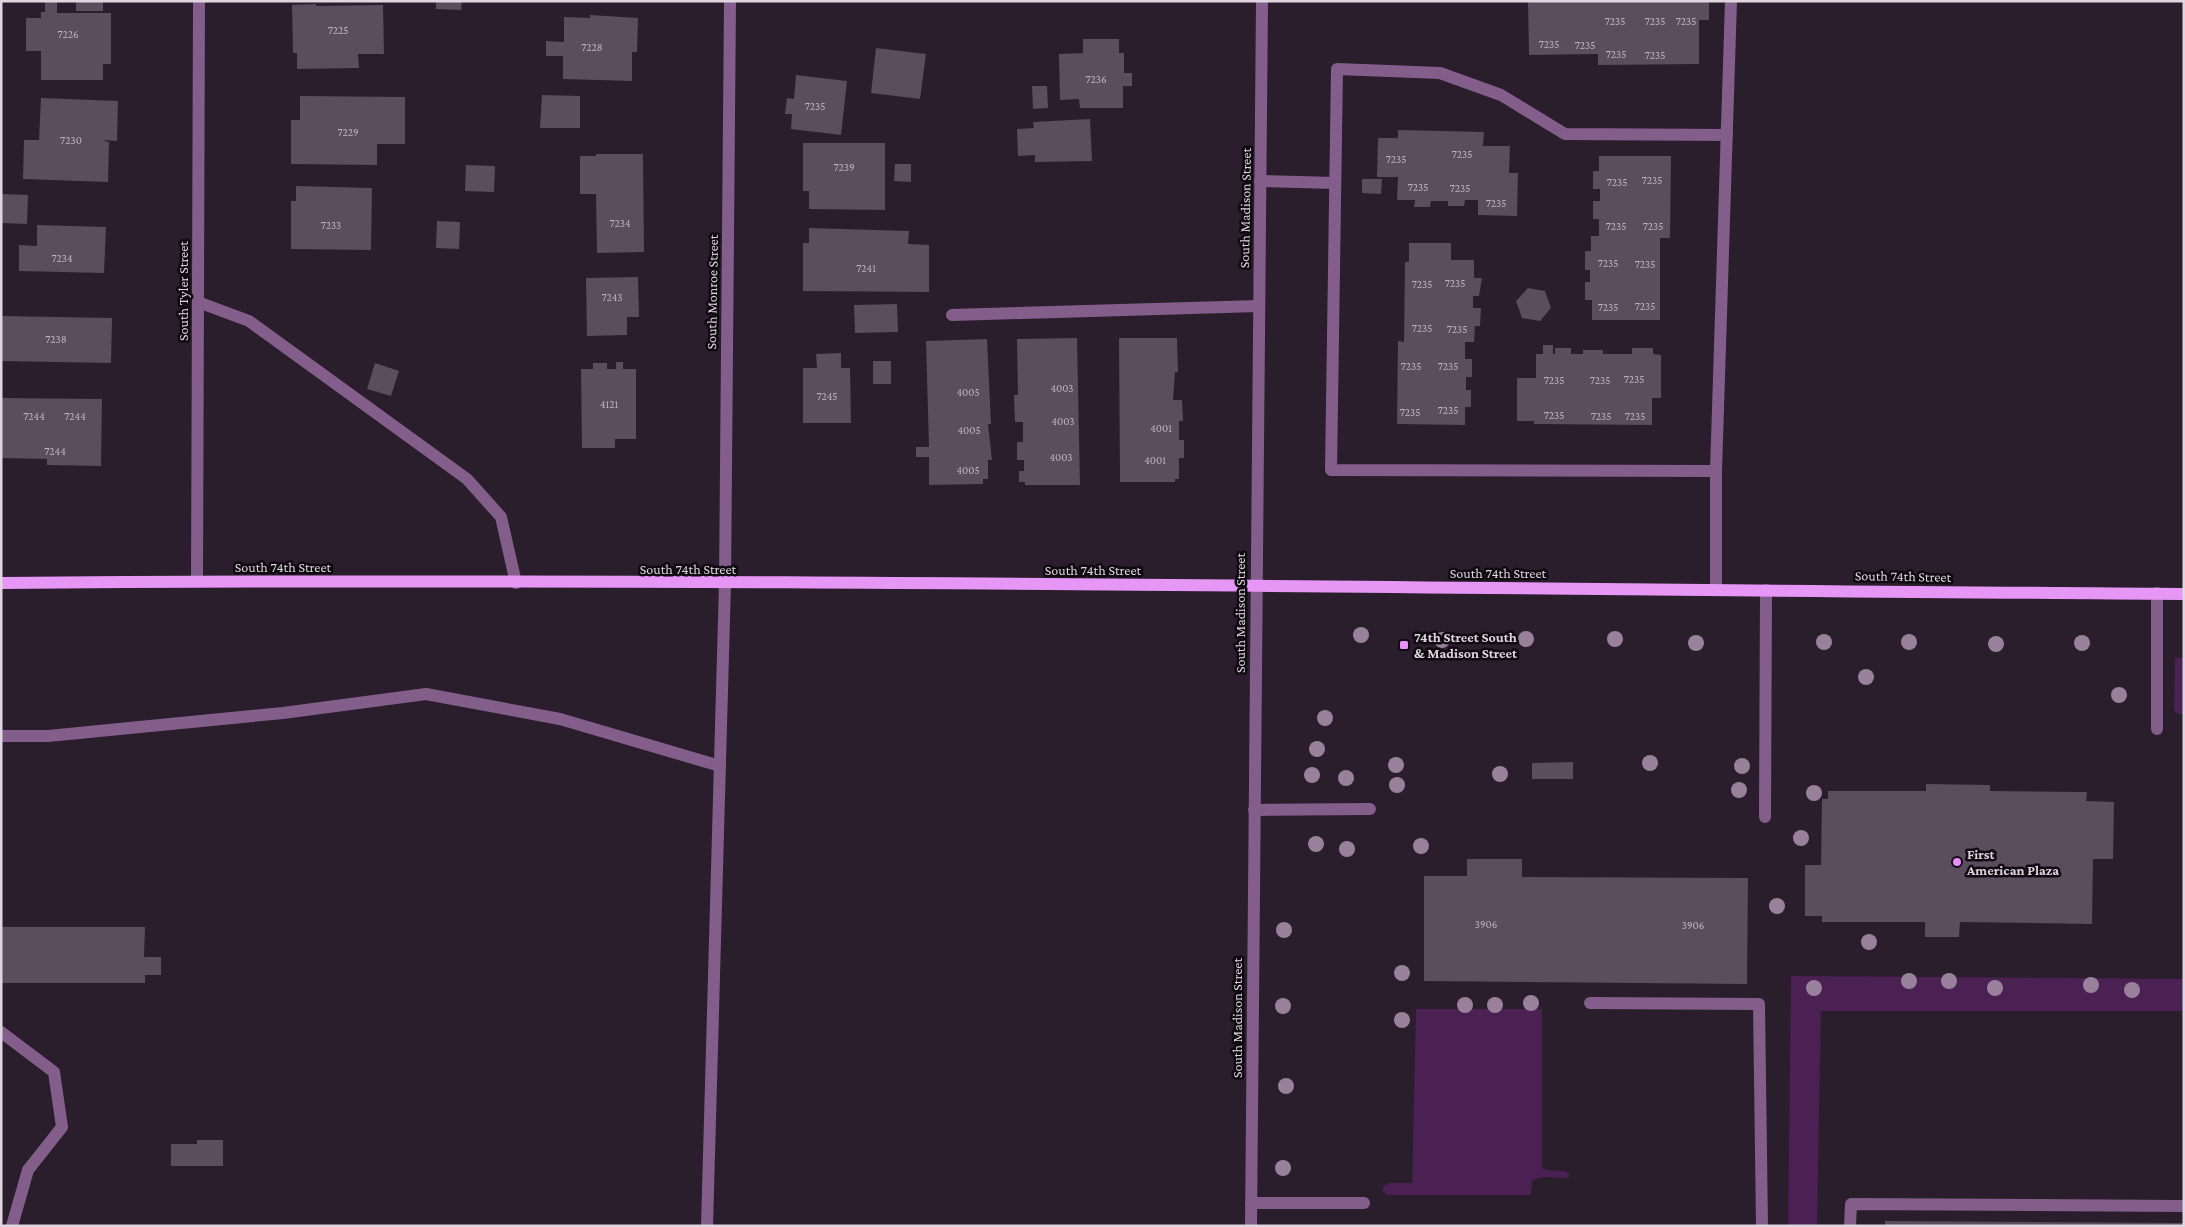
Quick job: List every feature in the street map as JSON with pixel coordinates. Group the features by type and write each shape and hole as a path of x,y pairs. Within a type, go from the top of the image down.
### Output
{"main road":[{"name":"South 74th Street","path":"1,583 197,581 1256,586 2184,594"}],"street":[{"name":"South Tyler Street","path":"197,581 199,1"},
{"name":"South Monroe Street","path":"707,1226 725,584 730,1"},
{"name":"South Madison Street","path":"1251,1226 1262,1"},
{"path":"1716,590 1716,471 1732,1"},
{"path":"1716,471 1331,470 1338,69 1440,73 1501,94 1565,134 1727,135"},
{"path":"1260,181 1335,183"},
{"path":"198,302 249,322 468,479 501,516 516,583"},
{"path":"952,316 1259,306"},
{"path":"1765,817 1766,590"},
{"path":"2157,593 2157,729"},
{"path":"1,736 48,736 283,714 426,694 560,719 720,766"},
{"path":"1254,810 1370,809"},
{"path":"1590,1003 1758,1004 1762,1226"},
{"path":"1,1032 54,1072 62,1127 28,1170 12,1226"},
{"path":"1251,1203 1364,1203"},
{"path":"1850,1226 1851,1204 2184,1206"}],"shaded area":[{"path":"2175,658 2184,658 2183,715 2176,713 2174,710"},
{"path":"1791,976 2184,979 2184,1011 1821,1011 1817,1226 1788,1226"},
{"path":"1416,1009 1542,1009 1542,1168 1569,1173 1569,1178 1544,1177 1532,1180 1531,1195 1387,1195 1382,1190 1389,1183 1412,1183"}],"building":[{"path":"45,1 57,1 57,13 111,13 111,64 103,64 103,80 41,80 41,51 26,51 26,18 41,18 41,12 45,12"},
{"path":"76,1 103,1 103,11 76,11"},
{"path":"436,1 462,1 461,10 436,9"},
{"path":"1528,1 1709,1 1709,20 1699,20 1699,64 1598,65 1598,54 1529,55"},
{"path":"316,4 316,6 383,5 384,54 358,54 359,68 297,69 297,53 293,53 292,5"},
{"path":"590,15 638,18 637,52 632,52 632,81 563,79 563,56 546,56 546,41 564,42 564,17 590,18"},
{"path":"1083,39 1119,39 1119,53 1124,53 1124,73 1132,73 1132,86 1123,86 1123,108 1080,108 1079,99 1060,100 1059,54 1083,53"},
{"path":"876,48 926,54 920,99 871,93"},
{"path":"796,75 847,81 841,135 791,129 792,114 785,114 787,98 794,99"},
{"path":"1032,86 1047,86 1048,108 1033,109"},
{"path":"542,95 580,96 580,128 540,128"},
{"path":"300,96 405,97 405,144 377,144 377,165 291,164 291,120 300,120"},
{"path":"41,98 118,101 117,141 103,140 109,142 108,182 23,179 24,140 39,140"},
{"path":"1090,119 1092,161 1035,162 1035,155 1018,156 1017,129 1034,128 1033,122"},
{"path":"1398,130 1484,132 1483,146 1510,146 1509,173 1518,173 1517,216 1478,215 1478,200 1465,200 1464,206 1448,206 1448,201 1431,201 1430,207 1414,207 1415,200 1397,200 1398,177 1377,177 1378,138 1398,138"},
{"path":"803,143 885,143 885,210 809,209 809,191 803,191"},
{"path":"596,154 643,154 644,252 597,253 596,194 580,194 580,156 596,156"},
{"path":"1599,156 1671,156 1670,238 1660,238 1660,320 1592,320 1592,300 1585,300 1585,282 1590,282 1590,270 1585,270 1585,251 1591,251 1591,236 1599,236 1599,219 1593,219 1593,201 1600,201 1600,189 1593,189 1593,171 1599,171"},
{"path":"895,164 911,164 911,182 894,181"},
{"path":"466,165 495,166 494,192 465,191"},
{"path":"1362,179 1382,179 1381,194 1362,193"},
{"path":"296,186 372,188 371,250 291,249 291,201 296,201"},
{"path":"1,194 28,195 27,224 1,223"},
{"path":"437,221 460,222 459,249 436,248"},
{"path":"37,225 106,227 104,273 19,271 19,245 37,246"},
{"path":"809,228 909,231 908,244 929,245 929,292 803,291 803,243 809,243"},
{"path":"1409,243 1451,243 1451,260 1474,260 1474,278 1482,278 1479,296 1473,296 1473,308 1481,308 1480,326 1475,326 1474,342 1465,342 1465,359 1472,359 1472,377 1466,377 1466,390 1471,390 1471,407 1465,407 1465,425 1397,424 1398,341 1404,342 1405,262 1409,262"},
{"path":"638,277 639,317 627,317 627,335 587,336 586,278"},
{"path":"1528,288 1545,291 1551,308 1540,321 1522,318 1516,301"},
{"path":"897,304 898,332 855,333 854,305"},
{"path":"1,316 112,318 111,363 1,361"},
{"path":"1077,338 1080,485 1025,485 1025,482 1019,482 1019,471 1024,471 1024,460 1017,460 1017,442 1023,442 1023,422 1015,422 1014,395 1018,395 1017,339"},
{"path":"1119,338 1177,338 1178,372 1175,372 1173,400 1182,400 1183,421 1179,421 1179,440 1184,440 1184,458 1179,458 1179,479 1175,479 1175,482 1120,482"},
{"path":"987,339 991,424 988,424 992,460 988,460 988,479 983,479 983,484 929,485 929,457 916,457 916,447 929,447 926,341"},
{"path":"1543,345 1553,345 1553,354 1555,354 1555,348 1571,348 1571,354 1583,354 1583,350 1603,350 1603,354 1632,354 1632,348 1653,348 1653,354 1661,355 1661,398 1652,398 1652,425 1534,424 1534,421 1517,421 1517,378 1536,378 1536,354 1543,354"},
{"path":"841,353 841,368 850,368 851,423 803,423 803,368 817,368 816,354"},
{"path":"873,361 891,361 891,384 873,384"},
{"path":"616,362 623,362 623,369 636,369 636,439 615,439 615,448 582,448 581,369 593,369 593,363 607,363 607,369 616,369"},
{"path":"375,363 399,371 391,396 367,389"},
{"path":"2,398 102,399 101,466 47,465 47,459 2,458"},
{"path":"1573,762 1573,779 1532,779 1532,763"},
{"name":"First American Plaza","path":"1926,784 1990,785 1990,791 2087,792 2086,801 2114,802 2113,859 2093,859 2092,924 1960,922 1959,937 1925,937 1925,922 1822,922 1822,916 1805,916 1805,865 1821,865 1822,799 1828,799 1828,791 1926,791"},
{"path":"1467,859 1522,859 1522,877 1748,878 1747,984 1424,981 1424,876 1467,876"},
{"path":"1,927 145,927 144,957 161,957 161,975 145,975 145,983 1,983"},
{"path":"197,1140 223,1140 223,1166 171,1166 171,1144 197,1144"},
{"path":"1885,1221 2184,1223 2184,1226 1885,1226"}],"place":[{"name":"74th Street South & Madison Street","path":"1404,645"},
{"name":"First American Plaza","path":"1957,862"}]}
